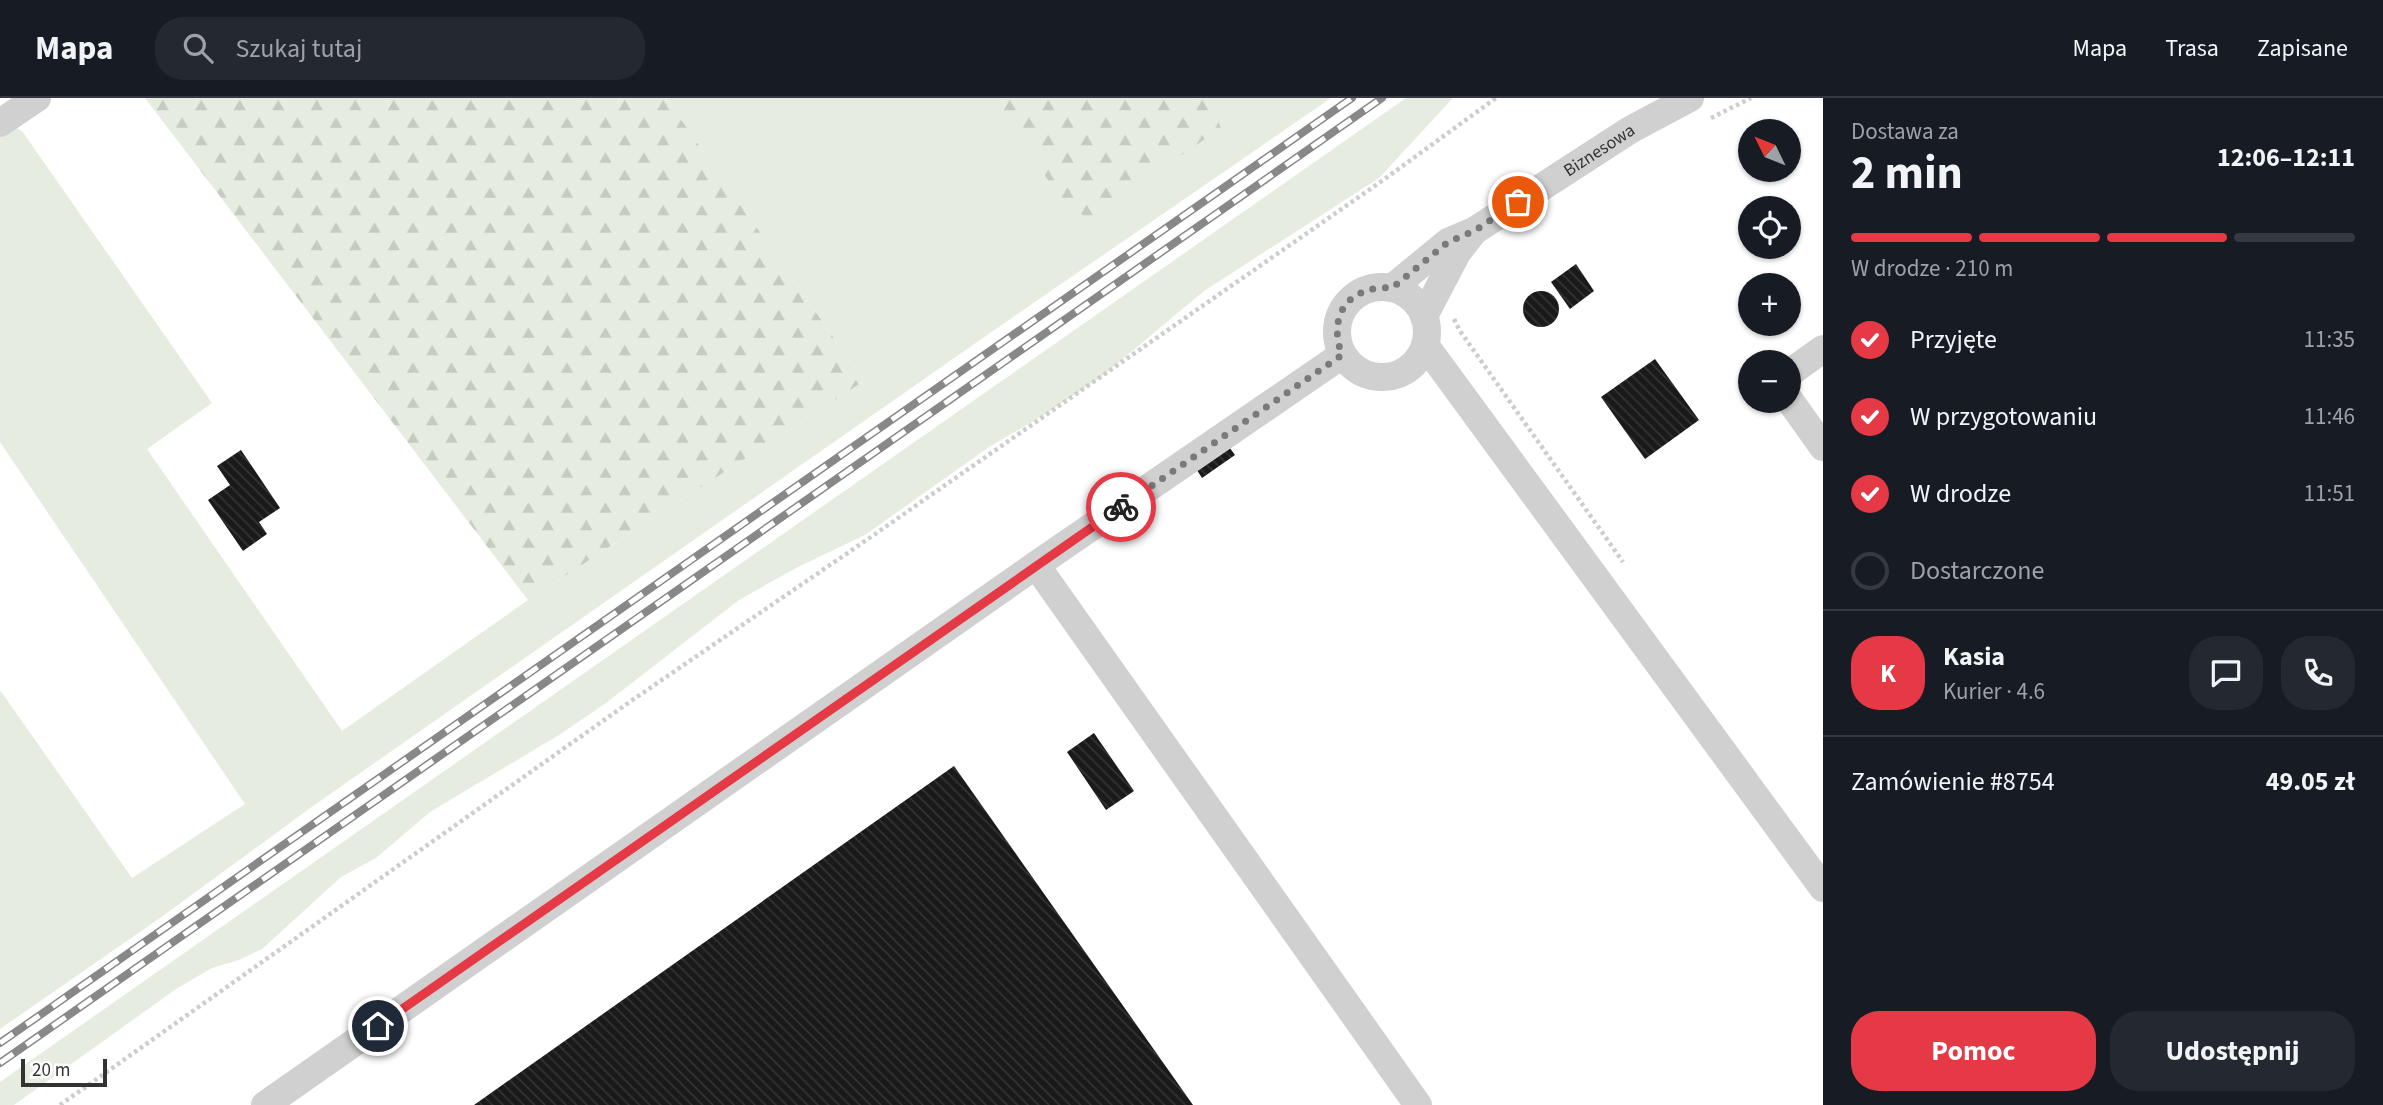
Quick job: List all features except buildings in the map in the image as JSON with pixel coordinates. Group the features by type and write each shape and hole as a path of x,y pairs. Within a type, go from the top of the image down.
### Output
{"street":[{"path":"0,123 37,98"},
{"name":"Biznesowa","path":"1474,231 1630,130 1690,98"},
{"path":"1392,288 1448,242 1474,231"},
{"path":"1424,316 1457,253 1474,231"},
{"path":"1392,288 1405,293 1417,303 1424,316 1427,330 1419,359 1394,376 1365,374 1352,366 1342,355 1336,326 1341,312 1350,300 1369,289 1392,288"},
{"path":"1425,345 1823,888"},
{"path":"1801,365 1823,349"},
{"path":"265,1105 1036,565 1342,355"},
{"path":"1799,413 1823,447"},
{"path":"1036,565 1418,1105"}],"path":[{"path":"60,1105 631,701 1386,178 1496,98"},
{"path":"1452,309 1460,331 1629,571"}],"green space":[{"path":"145,98 666,98 864,381 528,600"},
{"path":"666,98 1331,98 313,806 160,918 0,1029 0,690 132,878 245,804 0,442 0,130 14,127 22,131 212,403 147,449 342,731 528,600 864,381"},
{"path":"994,98 1208,98 1221,128 1088,219 1059,197"},
{"path":"1406,98 1453,98 1379,178 1204,291 1101,377 989,447 865,535 796,568 739,600 606,703 559,735 430,812 376,858 341,877 262,949 239,960 212,968 176,989 14,1105 0,1105 0,1082"}],"railway":[{"path":"0,1043 1352,98"},
{"path":"0,1063 1382,98"}],"way so far":[{"path":"1121,507 1342,355 1336,326 1341,312 1350,300 1362,291 1377,287 1392,288 1448,242 1474,231 1518,202"}],"route":[{"path":"378,1026 1121,507"}]}
